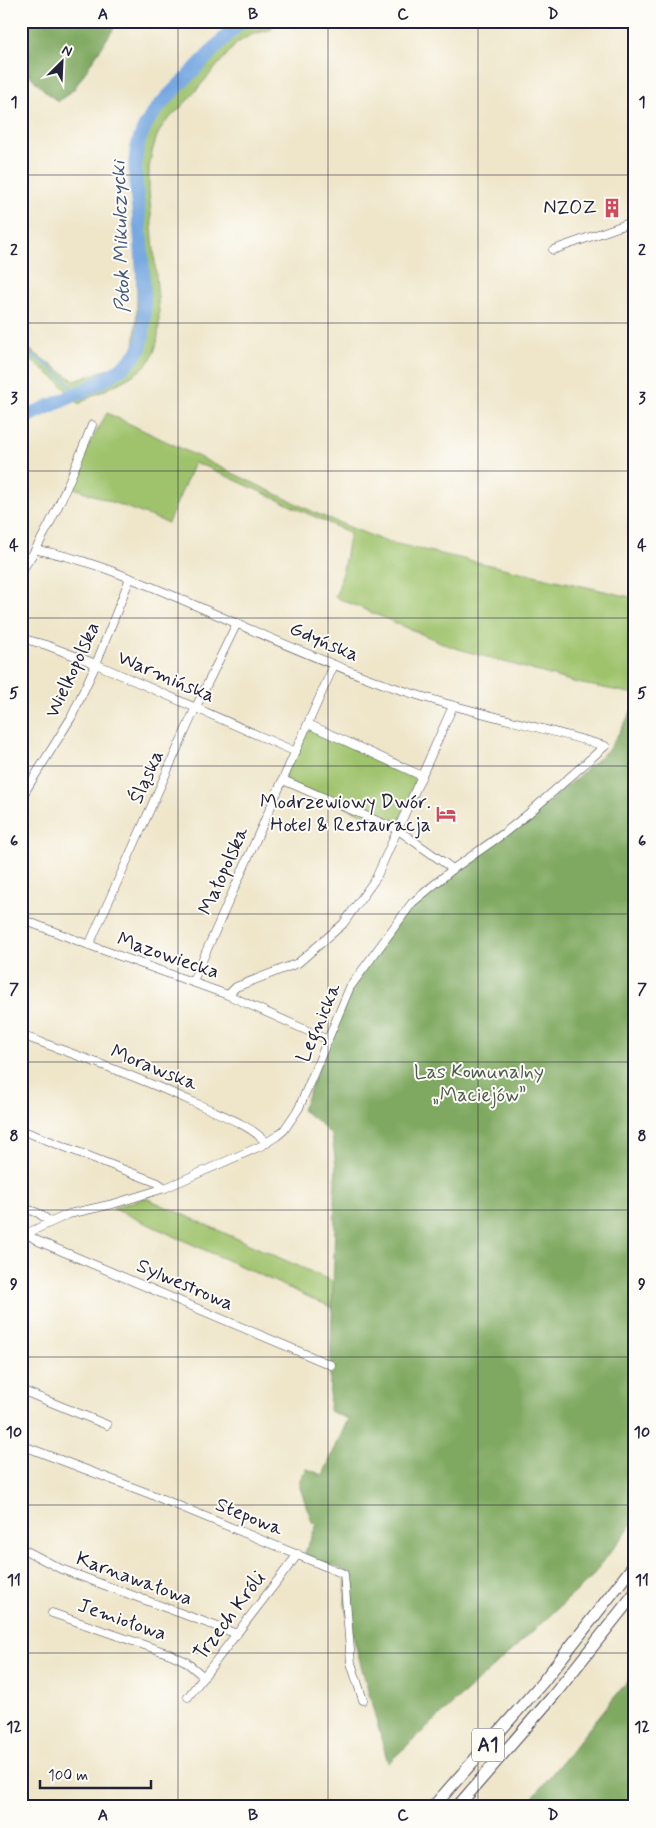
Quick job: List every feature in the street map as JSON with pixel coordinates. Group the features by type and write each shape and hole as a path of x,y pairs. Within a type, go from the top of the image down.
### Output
{"highway":[{"name":"A1","path":"433,1807 542,1683 635,1564"},
{"name":"A1","path":"457,1807 572,1674 635,1593"}],"street":[{"path":"553,250 635,221"},
{"path":"21,572 37,550 92,425"},
{"name":"Gdyńska","path":"37,550 54,552 130,578 334,665 394,688 453,706 605,746"},
{"name":"Wielkopolska","path":"21,798 71,718 96,664 130,578"},
{"name":"Śląska","path":"89,945 196,708 237,623"},
{"name":"Warmińska","path":"21,638 46,645 96,664 296,752"},
{"name":"Małopolska","path":"192,981 334,665"},
{"name":"Mazowiecka","path":"21,919 228,995 236,987 298,962 343,924 376,878 453,706"},
{"path":"308,724 422,776"},
{"name":"Legnicka","path":"24,1235 69,1214 113,1204 166,1188 267,1143 284,1130 299,1108 350,987 412,903 453,869 529,813 605,746"},
{"path":"283,780 398,830 453,869"},
{"path":"228,995 328,1040"},
{"name":"Morawska","path":"21,1035 149,1082 236,1122 259,1134 267,1143"},
{"path":"21,1130 158,1183 166,1188"},
{"path":"21,1207 38,1213 50,1222"},
{"name":"Sylwestrowa","path":"24,1235 331,1365"},
{"path":"21,1390 107,1425"},
{"name":"Stepowa","path":"21,1445 150,1494 344,1574 351,1663 363,1700"},
{"name":"Karnawałowa","path":"21,1548 61,1569 238,1634"},
{"name":"Trzech Króli","path":"188,1697 298,1554"},
{"name":"Jemiołowa","path":"52,1613 170,1654 185,1662 204,1677"}],"green space":[{"path":"27,21 110,21 114,28 74,89 58,102 35,81 25,68 22,57 22,44"},
{"path":"233,21 272,21 272,29 251,35 237,43 186,102 163,125 152,152 149,168 149,189 159,312 157,344 153,354 140,370 130,377 79,404 58,381 21,353 21,344 75,381 114,367 133,353 137,311 137,282 130,179 133,151 137,136 144,120 160,98 203,55"},
{"path":"107,413 320,515 384,541 635,598 635,694 577,683 452,647 335,597 350,533 207,467 194,463 168,523 72,487 88,447"},
{"name":"Las Komunalny „Maciejów”","path":"635,704 635,1520 590,1579 388,1763 345,1607 346,1571 304,1555 317,1524 312,1522 300,1488 300,1479 307,1469 323,1475 348,1419 329,1411 336,1166 332,1136 316,1120 302,1110 350,987 412,903 498,834 531,817 609,749"},
{"path":"308,724 422,776 398,830 283,780"},
{"path":"146,1198 334,1282 333,1308 112,1208"},
{"path":"635,1672 635,1807 525,1807"}],"waterway":[{"name":"Potok Mikulczycki","path":"21,419 104,380 132,359 140,348 144,323 143,264 135,167 140,138 154,112 241,21"},
{"path":"21,348 51,368 77,393"}],"place":[{"name":"NZOZ","path":"612,208"},
{"name":"Modrzewiowy Dwór. Hotel & Restauracja","path":"446,814"}]}
